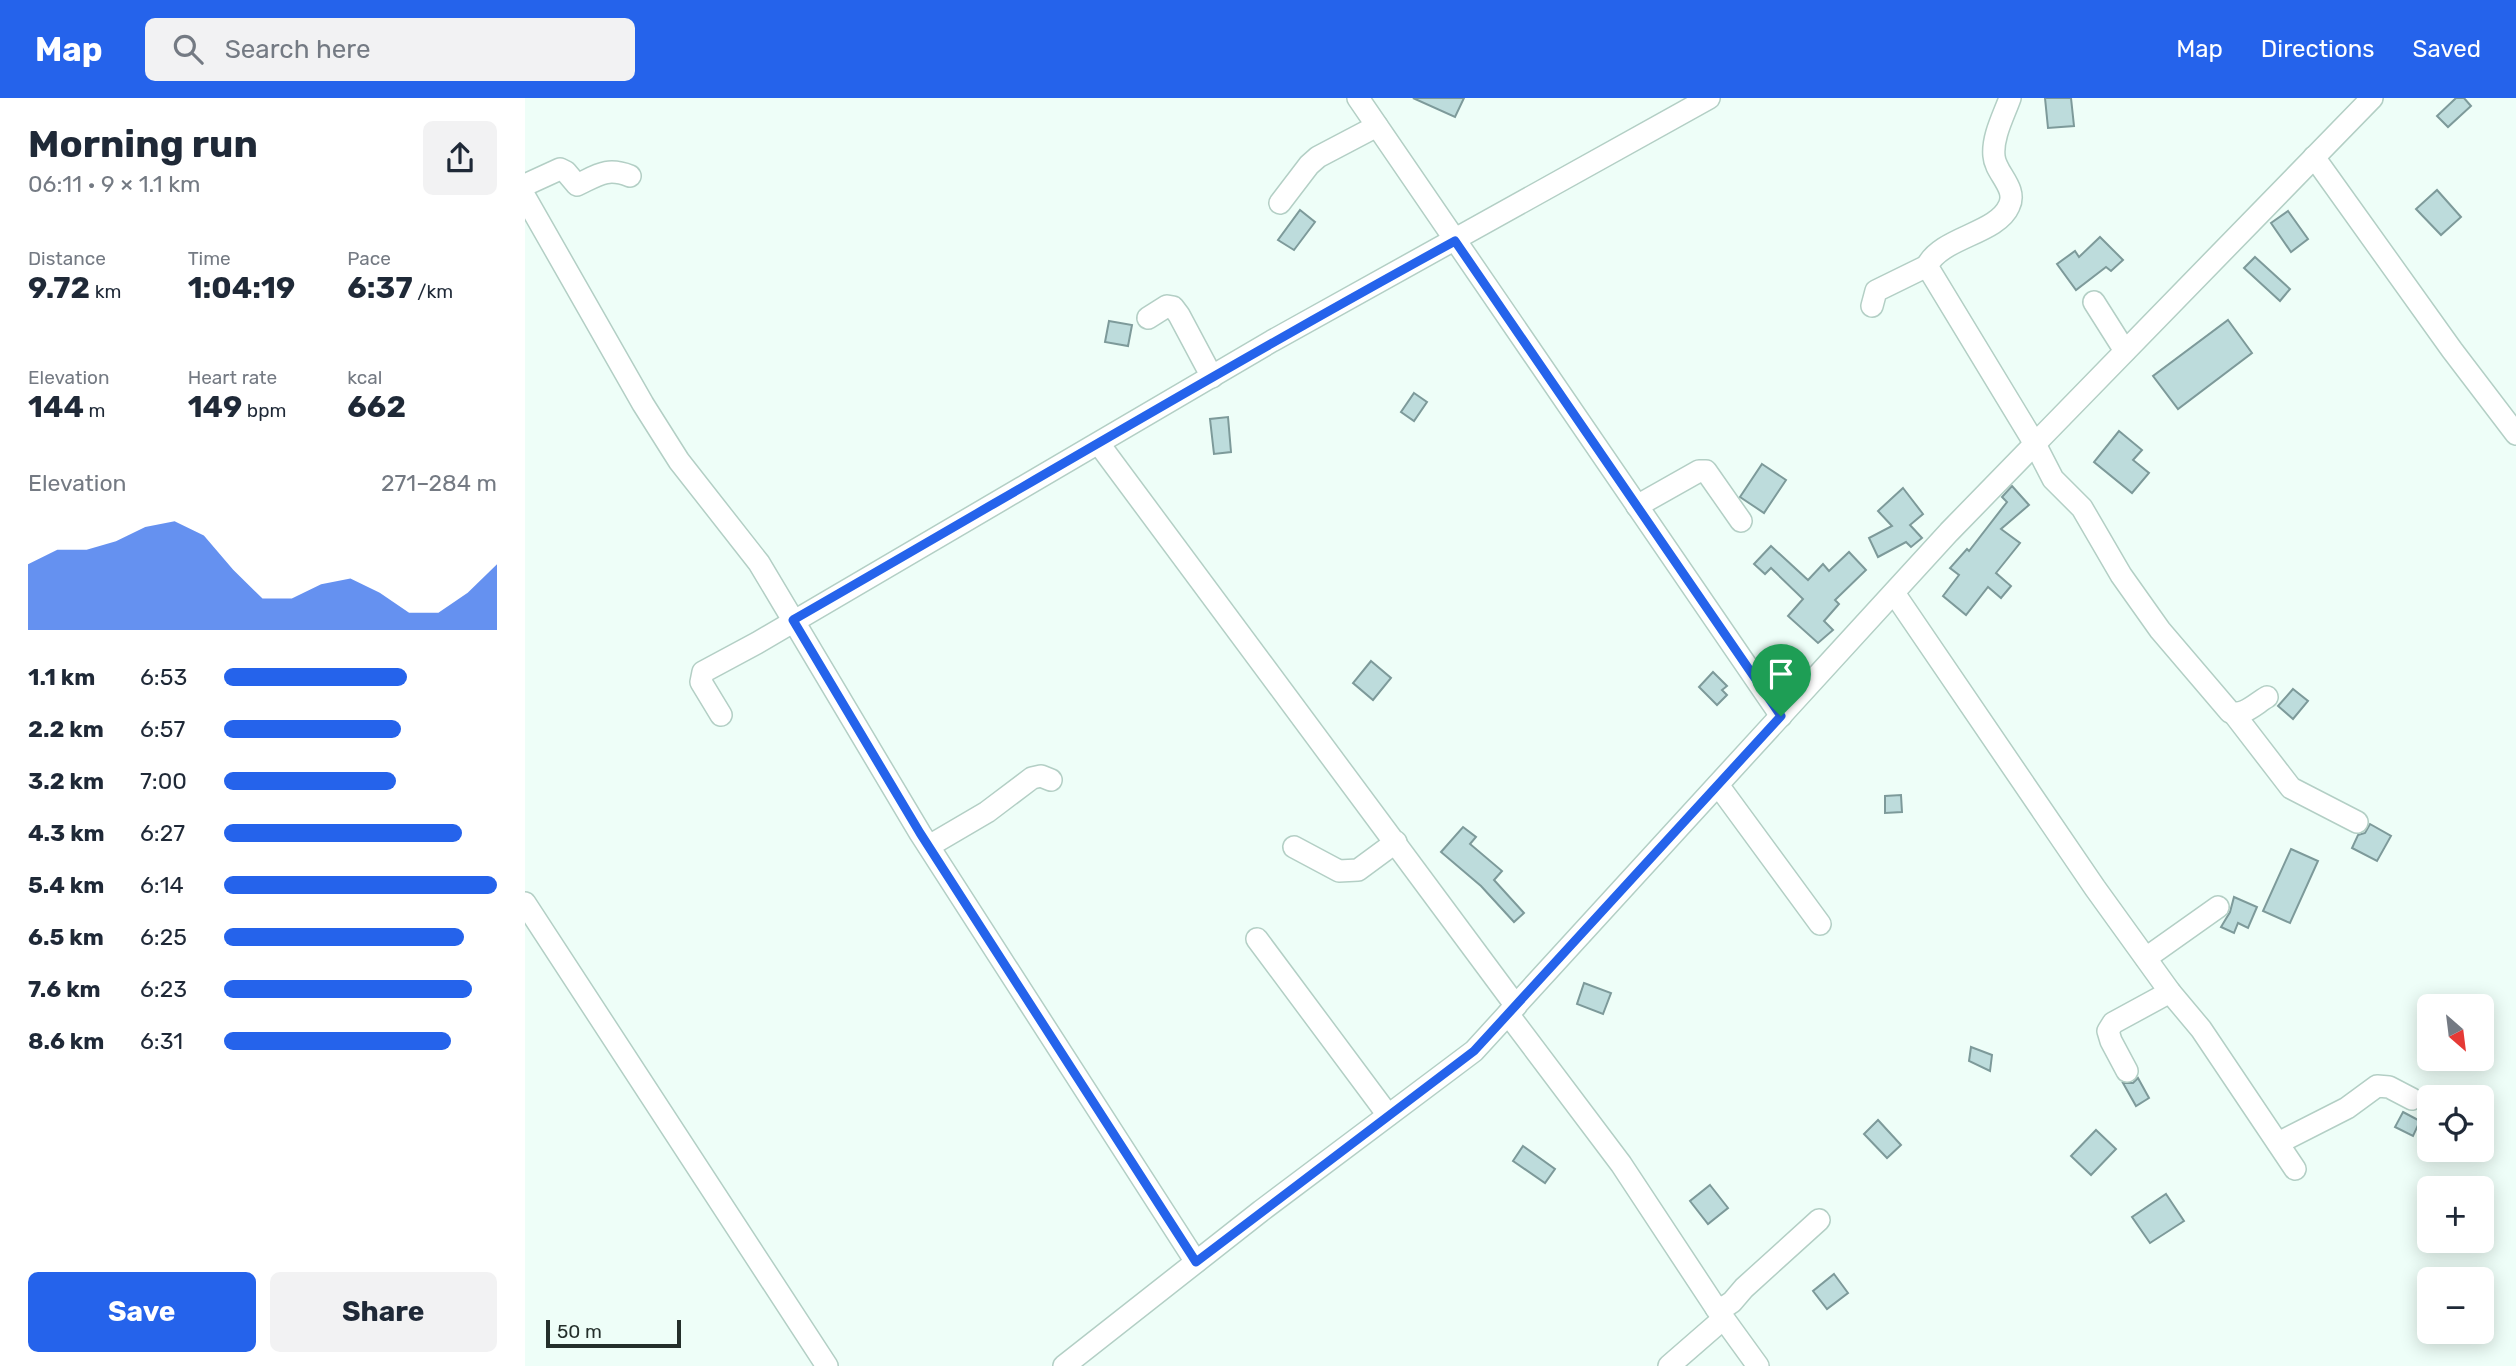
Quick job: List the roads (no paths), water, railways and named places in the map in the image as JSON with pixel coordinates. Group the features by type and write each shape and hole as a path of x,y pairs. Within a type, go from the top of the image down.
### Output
{"street":[{"path":"721,715 701,682 703,673 1212,377 1709,98"},
{"path":"1872,306 1876,290 1927,266 1934,255 1998,220 2009,208 2010,190 1997,169 1993,156 1994,143 2010,98"},
{"path":"1064,1366 1474,1051 1894,593 2372,98"},
{"path":"1361,99 1455,241 1781,716"},
{"path":"1280,203 1318,157 1377,126"},
{"path":"2315,157 2452,351 2516,434"},
{"path":"525,185 561,169 577,186 607,172 617,171 630,176"},
{"path":"525,197 678,461 759,563 929,846 1196,1262"},
{"path":"1927,266 2035,444 2053,479 2081,508 2121,575 2159,630 2225,708 2234,714 2291,788 2357,822"},
{"path":"2094,302 2126,351"},
{"path":"1148,318 1167,306 1173,307 1212,377"},
{"path":"1100,444 1395,842 1621,1164 1720,1314 1758,1366"},
{"path":"1637,506 1699,471 1706,471 1741,521"},
{"path":"1894,593 2087,877 2170,992 2201,1029 2295,1169"},
{"path":"2234,714 2241,713 2267,697"},
{"path":"929,846 987,812 1032,778 1041,776 1051,780"},
{"path":"1718,785 1820,924"},
{"path":"1294,847 1339,871 1358,870 1395,842"},
{"path":"525,903 827,1366"},
{"path":"2146,958 2218,907"},
{"path":"1257,939 1388,1115"},
{"path":"2127,1071 2108,1031 2113,1023 2170,992"},
{"path":"2278,1143 2347,1108 2377,1086 2389,1087 2412,1099"},
{"path":"1669,1366 1744,1288 1819,1220"}]}
